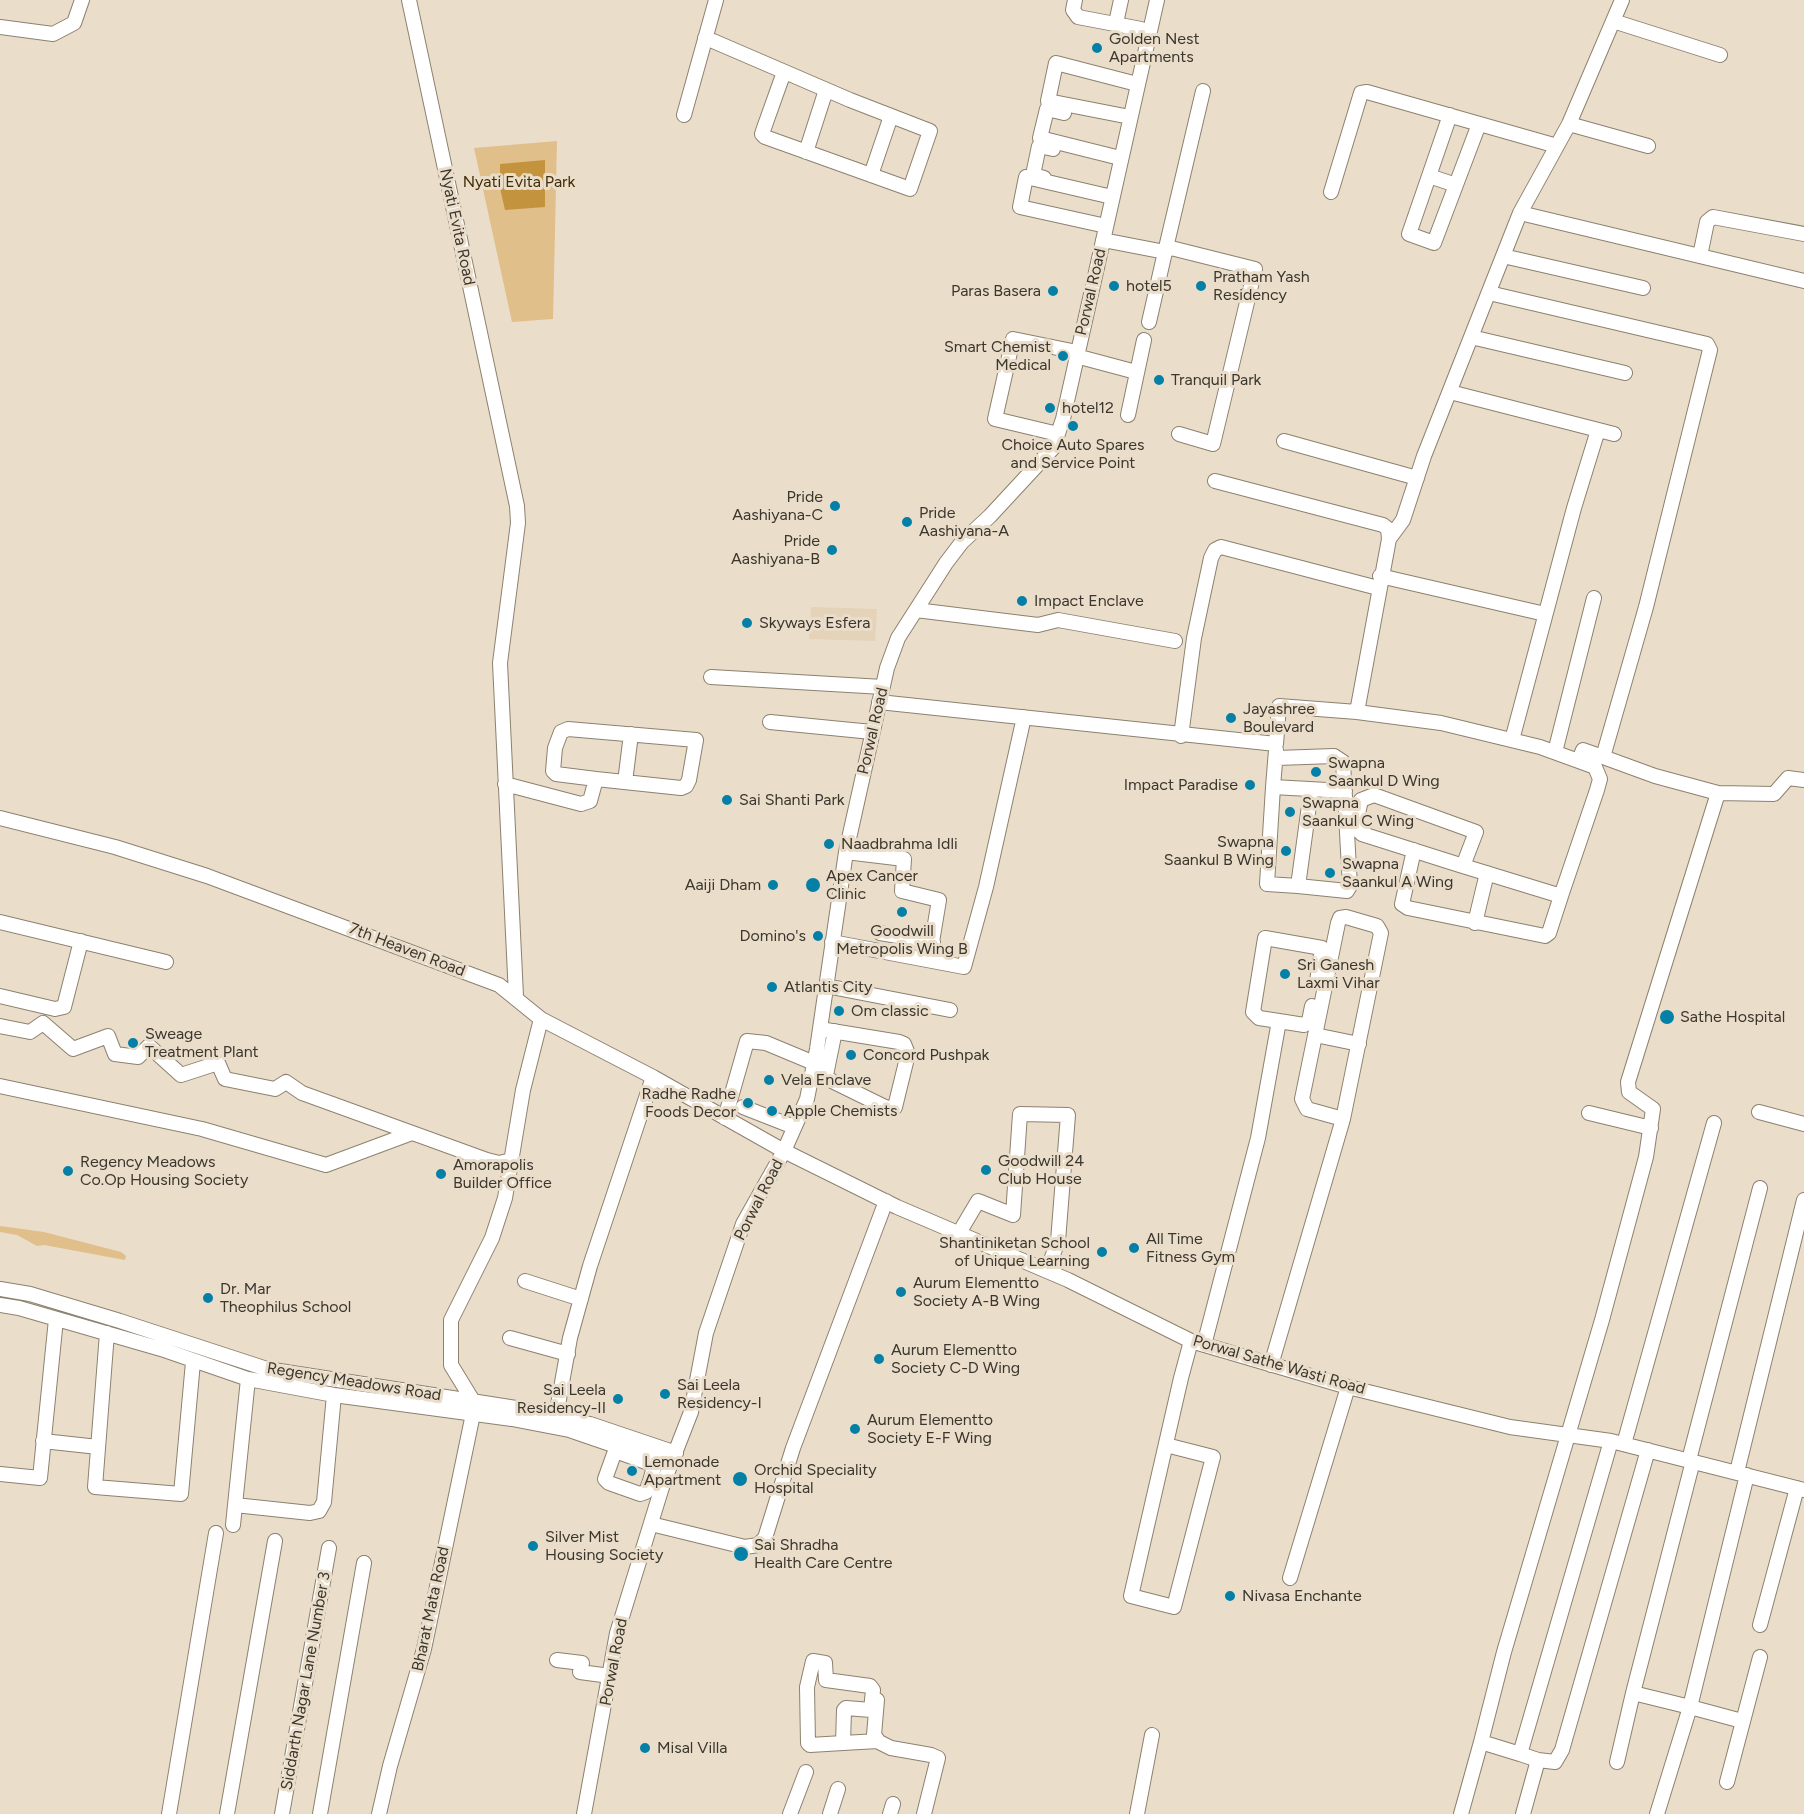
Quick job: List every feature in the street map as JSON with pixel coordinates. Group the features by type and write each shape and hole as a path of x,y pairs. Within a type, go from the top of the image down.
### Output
{"street":[{"path":"0,27 53,34 74,23 82,0"},
{"name":"Nyati Evita Road","path":"409,0 506,455 514,483 518,523 500,663 516,996"},
{"path":"684,115 716,0"},
{"path":"1075,0 1073,10 1078,17 1141,29"},
{"path":"1116,23 1121,0"},
{"name":"Porwal Road","path":"584,1814 617,1634 651,1524 656,1483 674,1459 691,1412 706,1334 743,1224 784,1151 807,1099 820,1029 846,852 879,702 898,638 962,542 1048,454 1058,434 1157,0"},
{"path":"1389,539 1403,520 1417,478 1520,213 1569,124 1622,0"},
{"path":"1613,21 1720,55"},
{"path":"705,38 826,90 930,131 910,189 765,137 762,134 784,72"},
{"path":"1129,121 1047,101 1056,63 1137,84"},
{"path":"806,152 826,90"},
{"path":"1149,322 1203,91"},
{"path":"1331,192 1361,93 1367,92 1557,146"},
{"path":"1120,162 1040,138 1047,109 1129,121"},
{"path":"872,175 891,116"},
{"path":"1450,116 1409,234 1434,243 1479,124"},
{"path":"1569,124 1648,146"},
{"path":"1113,196 1033,175 1039,146 1120,162"},
{"path":"1429,176 1456,185"},
{"path":"1113,196 1026,177 1020,207 1165,252"},
{"path":"1520,213 1804,281"},
{"path":"1700,256 1707,222 1713,217 1804,234"},
{"path":"1165,252 1171,248 1255,269 1213,444 1179,434"},
{"path":"1503,256 1644,288"},
{"path":"1489,293 1707,344 1710,350 1646,607 1604,757"},
{"path":"1471,337 1625,373"},
{"path":"1058,434 995,419 1012,339 1076,354 1136,372"},
{"path":"1128,415 1144,340"},
{"path":"1450,392 1614,434"},
{"path":"1512,740 1545,614 1598,430"},
{"path":"1284,441 1417,478"},
{"path":"1215,481 1383,525 1388,529 1389,539 1379,582 1357,712"},
{"path":"1181,736 1194,638 1211,558 1215,550 1221,548 1545,614"},
{"path":"1555,752 1594,598"},
{"path":"916,610 1038,625 1058,620 1175,641"},
{"path":"711,677 883,687"},
{"path":"879,702 1181,736 1276,751 1340,758 1345,791 1350,886 1347,891 1341,892 1267,884 1273,787 1276,751 1279,706 1357,712 1441,723 1555,752 1595,767 1600,779 1549,933 1545,936 1404,907 1403,900 1414,850"},
{"path":"832,942 964,967 986,887 1024,717"},
{"path":"770,722 872,732"},
{"path":"568,729 631,734 696,740 698,745 686,786 681,788 625,782 556,774 553,771 555,748 561,732 568,729"},
{"path":"625,782 631,734"},
{"path":"1579,760 1583,750 1655,776 1718,793 1774,794 1788,778 1804,780"},
{"path":"505,784 587,804 596,778"},
{"path":"1273,787 1311,791 1345,791"},
{"path":"1298,886 1311,791"},
{"path":"1461,1814 1504,1652 1617,1268 1651,1128 1653,1109 1629,1092 1628,1082 1718,793"},
{"path":"1463,866 1476,832 1374,795 1364,797 1356,823 1359,832 1463,866 1561,896"},
{"name":"7th Heaven Road","path":"0,818 115,847 207,876 499,985 516,996 541,1018 653,1077 784,1151"},
{"path":"846,852 905,859 902,891 939,900 930,960"},
{"path":"1475,923 1486,873"},
{"path":"1271,1365 1343,1119 1381,933 1377,926 1351,918 1341,918 1338,923 1302,1099 1308,1110 1343,1119"},
{"path":"0,922 166,962"},
{"path":"880,933 933,942"},
{"path":"1265,938 1322,948 1309,1021 1304,1025 1279,1022 1259,1018 1253,1012 1265,938"},
{"path":"0,996 55,1009 64,1007 81,941"},
{"path":"826,986 950,1010"},
{"path":"473,1408 451,1365 451,1320 492,1238 505,1198 523,1090 541,1018"},
{"path":"1166,1445 1213,1458 1174,1607 1131,1596 1166,1445 1258,1138 1279,1022"},
{"path":"0,1026 30,1032 44,1023 72,1049 108,1036 115,1054 138,1057 149,1046 181,1075 218,1063 225,1079 275,1089 286,1082 302,1093 488,1160 499,1163 512,1160"},
{"path":"820,1029 904,1044 908,1054 895,1107 887,1108 828,1079 826,1075 835,1032"},
{"path":"1315,1035 1359,1044"},
{"path":"725,1118 747,1041 765,1043 814,1063"},
{"path":"556,1416 581,1299 617,1178 653,1077"},
{"path":"0,1086 202,1129 326,1165 412,1133"},
{"path":"743,1107 794,1127"},
{"path":"1759,1112 1804,1124"},
{"path":"1589,1113 1651,1128"},
{"path":"959,1233 978,1201 1013,1215 1020,1114 1068,1115 1058,1241 1047,1271"},
{"path":"1520,1754 1714,1123"},
{"name":"Porwal Sathe Wasti Road","path":"784,1151 886,1201 1047,1271 1197,1343 1348,1387 1510,1427 1617,1443 1800,1489"},
{"path":"1617,1762 1760,1188"},
{"path":"1657,1814 1690,1707 1804,1200"},
{"path":"651,1524 745,1547 758,1545 765,1538 793,1448 886,1201"},
{"path":"525,1281 581,1299"},
{"name":"Regency Meadows Road","path":"0,1289 30,1294 120,1321 267,1370 473,1408 556,1416 590,1424 674,1459"},
{"path":"0,1305 107,1333 248,1379 334,1395 473,1408 569,1430 674,1459"},
{"path":"0,1474 40,1478 56,1319"},
{"path":"107,1333 95,1487 181,1494 193,1362"},
{"path":"510,1338 568,1354"},
{"path":"233,1525 248,1379"},
{"path":"1290,1578 1348,1387"},
{"path":"235,1505 310,1513 319,1511 324,1502 334,1395"},
{"name":"Bharat Mata Road","path":"379,1814 390,1766 427,1640 473,1408"},
{"path":"44,1442 98,1447"},
{"path":"1481,1742 1538,1760 1555,1762 1562,1750 1648,1450"},
{"path":"1760,1625 1800,1489"},
{"path":"169,1814 216,1533"},
{"path":"227,1814 275,1541"},
{"name":"Siddarth Nagar Lane Number 3","path":"282,1814 329,1548"},
{"path":"320,1814 364,1563"},
{"path":"1726,1782 1760,1657"},
{"path":"556,1659 582,1663 580,1672 610,1676"},
{"path":"843,1743 844,1710 846,1708 871,1710 873,1690 870,1686 826,1680 825,1663 813,1661 807,1687 808,1743 843,1743 878,1741"},
{"path":"878,1687 874,1735 878,1741 891,1748 938,1758 924,1814"},
{"path":"1633,1692 1742,1721"},
{"path":"1137,1814 1152,1735"},
{"path":"1523,1814 1538,1760"},
{"path":"790,1814 806,1772"},
{"path":"830,1814 838,1789"}],"shaded area":[{"path":"545,160 545,207 505,210 500,188 500,164"},
{"path":"811,607 877,609 875,641 809,639"}],"green space":[{"name":"Nyati Evita Park","path":"557,141 553,319 512,322 474,148"},
{"path":"0,1226 44,1232 121,1252 126,1256 125,1260 44,1245 37,1246 17,1235 0,1232"}],"place":[{"name":"Golden Nest Apartments","path":"1097,48"},
{"name":"hotel5","path":"1114,286"},
{"name":"Pratham Yash Residency","path":"1201,286"},
{"name":"Paras Basera","path":"1053,291"},
{"name":"Smart Chemist Medical","path":"1063,356"},
{"name":"Tranquil Park","path":"1159,380"},
{"name":"hotel12","path":"1050,408"},
{"name":"Choice Auto Spares and Service Point","path":"1073,426"},
{"name":"Pride Aashiyana-C","path":"835,506"},
{"name":"Pride Aashiyana-A","path":"907,522"},
{"name":"Pride Aashiyana-B","path":"832,550"},
{"name":"Impact Enclave","path":"1022,601"},
{"name":"Skyways Esfera","path":"747,623"},
{"name":"Jayashree Boulevard","path":"1231,718"},
{"name":"Swapna Saankul D Wing","path":"1316,772"},
{"name":"Impact Paradise","path":"1250,785"},
{"name":"Sai Shanti Park","path":"727,800"},
{"name":"Swapna Saankul C Wing","path":"1290,812"},
{"name":"Naadbrahma Idli","path":"829,844"},
{"name":"Swapna Saankul B Wing","path":"1286,851"},
{"name":"Swapna Saankul A Wing","path":"1330,873"},
{"name":"Aaiji Dham","path":"773,885"},
{"name":"Apex Cancer Clinic","path":"813,885"},
{"name":"Goodwill Metropolis Wing B","path":"902,912"},
{"name":"Domino's","path":"818,936"},
{"name":"Sri Ganesh Laxmi Vihar","path":"1285,974"},
{"name":"Atlantis City","path":"772,987"},
{"name":"Om classic","path":"839,1011"},
{"name":"Sathe Hospital","path":"1667,1017"},
{"name":"Sweage Treatment Plant","path":"133,1043"},
{"name":"Concord Pushpak","path":"851,1055"},
{"name":"Vela Enclave","path":"769,1080"},
{"name":"Radhe Radhe Foods Decor","path":"748,1103"},
{"name":"Apple Chemists","path":"772,1111"},
{"name":"Goodwill 24 Club House","path":"986,1170"},
{"name":"Regency Meadows Co.Op Housing Society","path":"68,1171"},
{"name":"Amorapolis Builder Office","path":"441,1174"},
{"name":"All Time Fitness Gym","path":"1134,1248"},
{"name":"Shantiniketan School of Unique Learning","path":"1102,1252"},
{"name":"Aurum Elementto Society A-B Wing","path":"901,1292"},
{"name":"Dr. Mar Theophilus School","path":"208,1298"},
{"name":"Aurum Elementto Society C-D Wing","path":"879,1359"},
{"name":"Sai Leela Residency-I","path":"665,1394"},
{"name":"Sai Leela Residency-II","path":"618,1399"},
{"name":"Aurum Elementto Society E-F Wing","path":"855,1429"},
{"name":"Lemonade Apartment","path":"632,1471"},
{"name":"Orchid Speciality Hospital","path":"740,1479"},
{"name":"Silver Mist Housing Society","path":"533,1546"},
{"name":"Sai Shradha Health Care Centre","path":"741,1554"},
{"name":"Nivasa Enchante","path":"1230,1596"},
{"name":"Misal Villa","path":"645,1748"}]}
